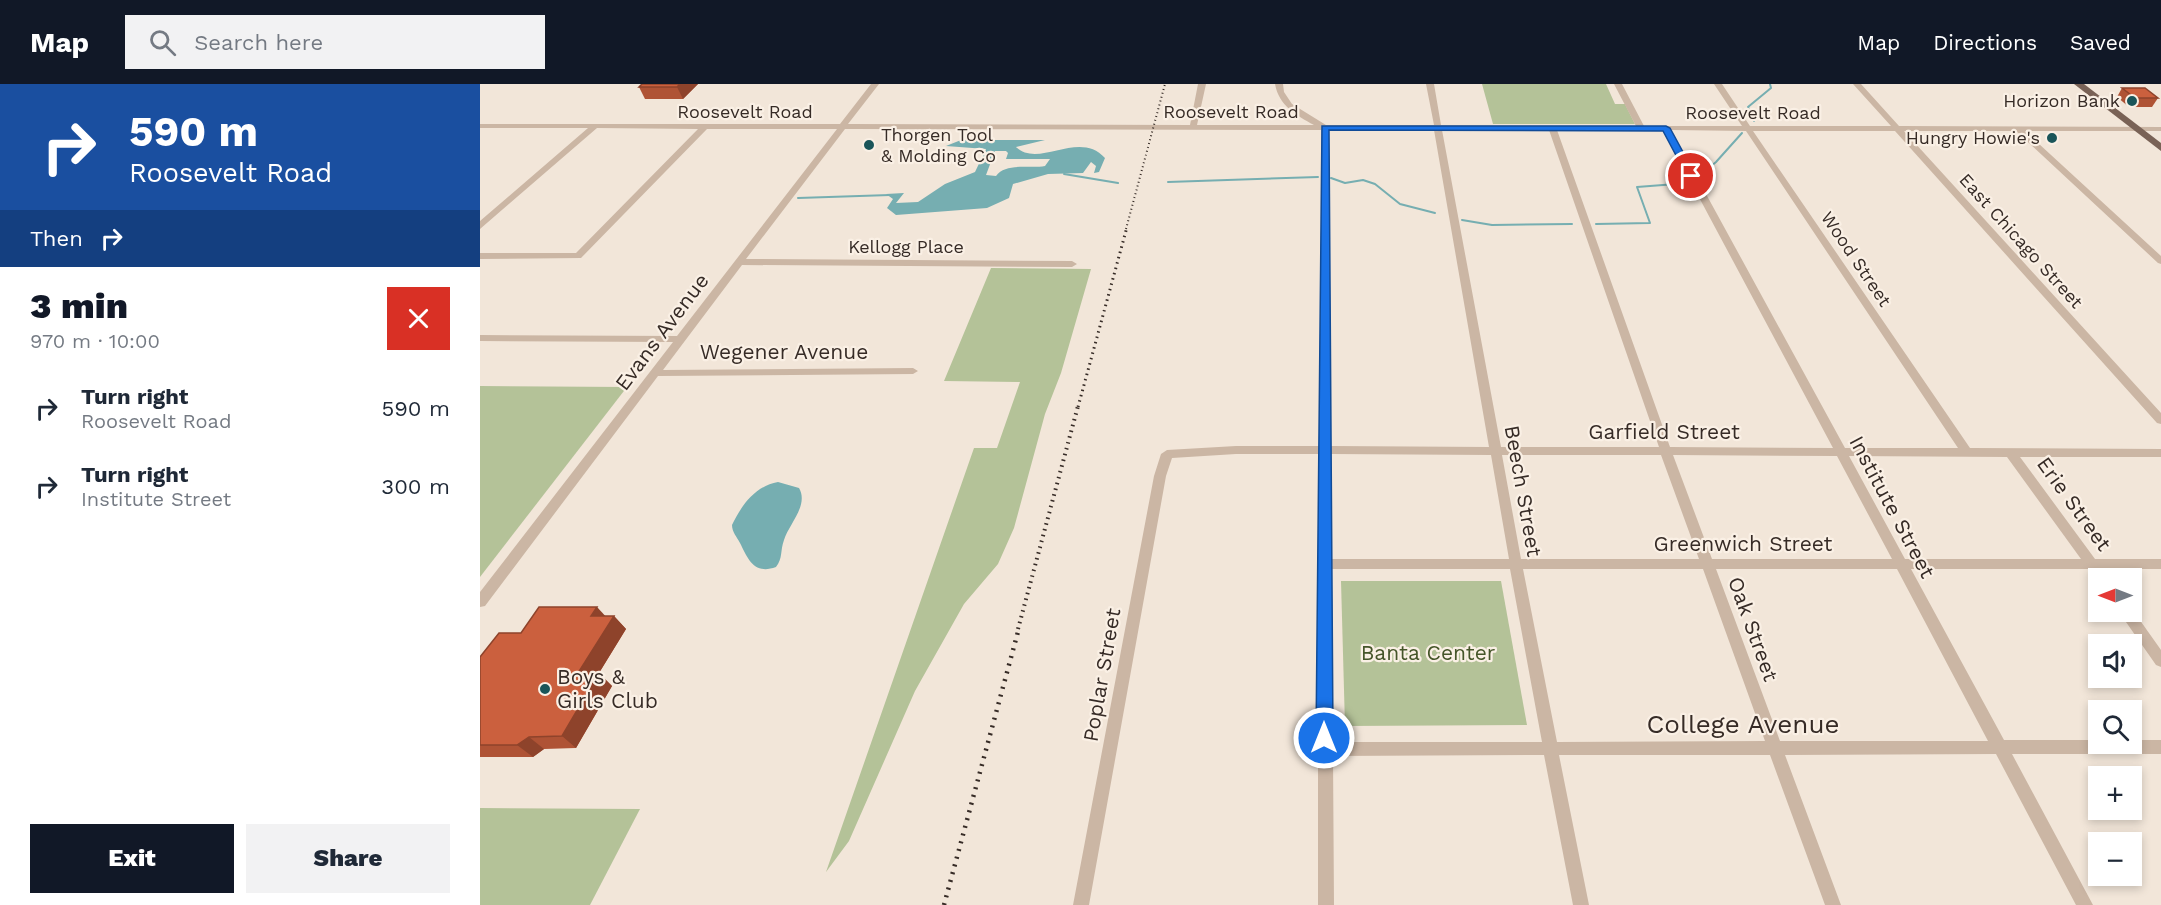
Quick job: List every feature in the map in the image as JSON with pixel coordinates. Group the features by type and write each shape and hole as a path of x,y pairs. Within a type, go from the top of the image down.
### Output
{"main road":[{"path":"2078,84 2161,148"}],"street":[{"name":"Evans Avenue","path":"480,602 875,84"},
{"path":"1193,128 1202,84"},
{"path":"1279,84 1282,98 1290,108 1325,128 1326,905"},
{"name":"Beech Street","path":"1430,84 1495,451 1581,905"},
{"path":"1618,84 1641,128"},
{"name":"Wood Street","path":"1719,84 1966,453"},
{"name":"East Chicago Street","path":"1857,84 2161,420"},
{"name":"Roosevelt Road","path":"480,126 2161,129"},
{"path":"480,226 594,127"},
{"path":"480,256 578,256 704,127"},
{"name":"Oak Street","path":"1552,128 1666,452 1833,905"},
{"name":"Institute Street","path":"1666,128 2085,905"},
{"path":"2018,129 2161,261"},
{"name":"Kellogg Place","path":"739,262 1072,264"},
{"path":"480,338 680,339"},
{"name":"Wegener Avenue","path":"656,373 913,371"},
{"name":"Garfield Street","path":"1167,454 1236,450 2161,453"},
{"name":"Erie Street","path":"2011,453 2095,568"},
{"name":"Poplar Street","path":"1081,905 1160,476 1167,454"},
{"name":"Greenwich Street","path":"1324,564 2161,564"},
{"path":"2133,622 2161,661"},
{"name":"College Avenue","path":"1324,749 2161,747"}],"green space":[{"path":"1482,84 1606,84 1615,104 1625,104 1635,124 1493,124"},
{"path":"991,268 1091,269 1061,373 1045,414 1014,528 998,564 964,604 915,691 849,841 826,872 974,448 997,448 1020,382 944,381"},
{"path":"480,386 627,387 480,577"},
{"name":"Banta Center","path":"1341,581 1501,581 1527,725 1345,726"},
{"path":"480,808 640,809 590,905 480,905"}],"water":[{"path":"961,140 1045,140 1016,147 1025,153 1036,154 1083,147 1095,150 1105,158 1099,172 1094,173 1096,166 1091,162 1083,173 1048,174 1013,184 1009,198 987,208 896,215 887,208 893,199 886,194 904,193 896,203 918,202 945,184 975,172 986,149 946,146","holes":["995,151 1008,153 1006,159 1050,159 1045,166 1012,167 996,176 986,175"]},
{"path":"778,482 799,488 802,501 786,534 778,564 776,567 762,569 749,560 732,525 756,492"}],"building":[{"path":"642,84 680,84 677,87 639,87"},
{"path":"2122,88 2145,88 2158,98 2135,98"},
{"name":"Boys & Girls Club","path":"539,607 597,607 591,616 614,616 578,673 599,673 562,736 529,737 517,745 480,745 480,657 499,633 521,633"}],"waterway":[{"path":"1754,121 1748,107 1771,88 1770,84"},
{"path":"1698,177 1716,162 1742,133"},
{"path":"1064,174 1118,183"},
{"path":"1168,182 1318,177"},
{"path":"1331,178 1345,183 1363,180 1375,184 1400,204 1435,213"},
{"path":"1596,224 1650,223 1637,187 1689,183"},
{"path":"798,198 890,195"},
{"path":"1462,220 1492,225 1572,224"}],"railway":[{"path":"1126,229 1165,84"},
{"path":"1078,407 1127,227"},
{"path":"1018,629 1078,406"},
{"path":"944,905 1019,628"}],"place":[{"name":"Horizon Bank","path":"2132,101"},
{"name":"Hungry Howie's","path":"2052,138"},
{"name":"Thorgen Tool & Molding Co","path":"869,145"},
{"name":"Boys & Girls Club","path":"545,689"}],"route":[{"path":"1324,738 1325,128 1666,128 1691,176"}]}
